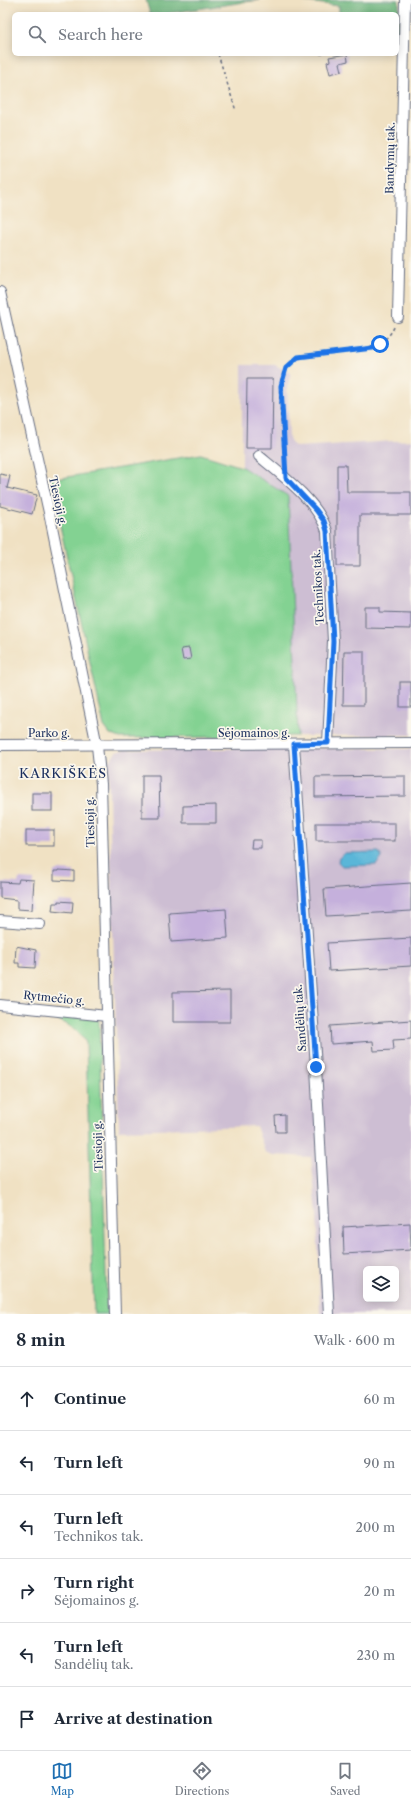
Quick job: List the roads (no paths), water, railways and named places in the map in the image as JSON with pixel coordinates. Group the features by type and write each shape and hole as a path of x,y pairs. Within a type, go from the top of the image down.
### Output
{"street":[{"name":"Bandymų tak.","path":"398,317 405,0"},
{"name":"Tiesioji g.","path":"0,292 51,524 97,746 100,784 115,1314"},
{"name":"Technikos tak.","path":"259,456 286,478 316,510 324,521 327,531 333,641 328,743"},
{"name":"Sėjomainos g.","path":"97,746 411,743"},
{"name":"Sandėlių tak.","path":"294,744 316,1075 329,1314"},
{"name":"Parko g.","path":"0,746 97,746"},
{"path":"0,921 40,924"},
{"name":"Rytmečio g.","path":"0,1005 106,1016"}],"water":[{"path":"379,852 382,858 376,865 342,866 338,862 339,858 344,853"}],"district":[{"name":"KARKIŠKĖS","path":"63,773"}]}
